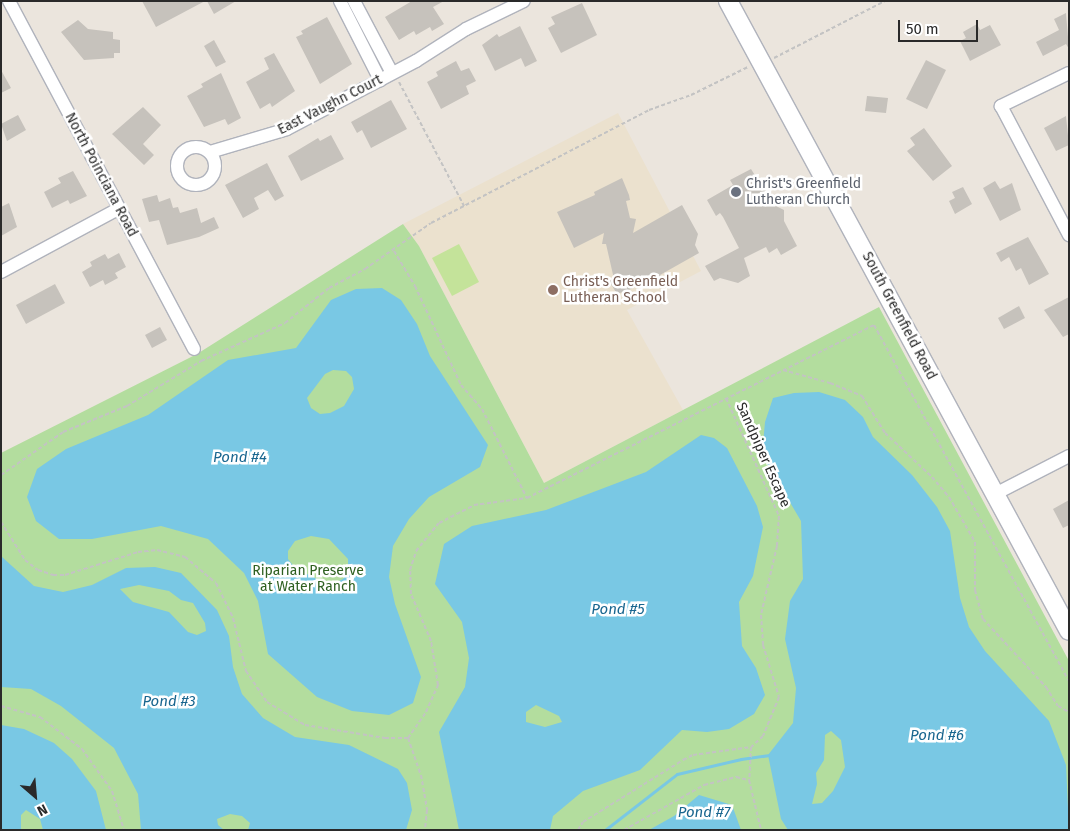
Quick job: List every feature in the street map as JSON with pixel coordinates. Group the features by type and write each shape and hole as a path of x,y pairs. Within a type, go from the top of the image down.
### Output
{"main road":[{"name":"South Greenfield Road","path":"728,1 1069,631"}],"street":[{"name":"North Poinciana Road","path":"9,1 194,349"},
{"path":"340,1 380,80"},
{"path":"354,1 396,77"},
{"name":"East Vaughn Court","path":"210,152 287,129 380,80 396,77 466,29 524,1"},
{"path":"1069,73 1001,106 1069,235"},
{"path":"1,272 118,208"},
{"path":"995,494 1069,456"}],"path":[{"path":"1,475 63,432 127,406 201,361 285,322 329,288 394,251 431,223 649,110 692,95 742,68 762,63 885,1"},
{"path":"396,77 464,206"},
{"path":"394,251 415,286 461,385 482,409 527,498"},
{"path":"408,738 426,712 438,684 433,648 411,594 410,570 416,551 427,533 458,511 489,501 527,498 874,325 1069,681"},
{"path":"783,370 830,383 862,396 885,433 917,461 948,497 975,542 975,590 983,619 1046,686 1058,706 1069,712"},
{"name":"Sandpiper Escape","path":"726,398 779,516 777,546 761,615 763,645 779,697 764,736 751,748"},
{"path":"1,522 25,560 38,570 53,575 65,575 138,552 157,550 185,557 216,583 233,618 246,671 267,702 305,724 385,738 408,738"},
{"path":"1,706 40,717 82,749 112,791 124,830"},
{"path":"408,738 421,775 427,810 425,830"},
{"path":"578,830 583,822 693,755 751,748 752,761 749,780 761,830"},
{"path":"624,830 704,785 736,777 749,780"}],"shaded area":[{"name":"Christ's Greenfield Lutheran School","path":"618,113 701,271 627,310 683,410 544,483 419,246 403,224"}],"green space":[{"name":"Riparian Preserve at Water Ranch","path":"403,224 419,246 544,483 879,307 1069,661 1069,830 1,830 1,453 197,354"},
{"path":"459,244 479,282 452,296 432,258"}],"water":[{"name":"Pond #4","path":"382,288 401,300 417,324 430,356 488,445 480,467 429,497 409,519 393,546 389,577 395,604 421,677 413,703 389,715 352,711 317,697 268,654 258,601 244,573 208,539 161,526 92,539 59,539 36,521 27,497 37,469 66,449 148,415 228,360 296,348 331,300 356,289","holes":["333,370 346,371 352,377 354,389 344,406 330,413 320,414 311,408 307,398 325,374","311,536 329,539 348,559 348,573 343,579 333,584 325,583 295,568 288,559 288,551 295,541"]},
{"name":"Pond #6","path":"819,392 845,400 863,417 873,437 912,475 937,507 950,531 960,598 969,627 985,651 1049,721 1066,765 1069,830 788,830 781,819 768,755 793,723 796,688 785,639 790,601 803,579 801,521 762,455 765,422 773,398 794,393","holes":["831,731 841,740 845,767 833,791 822,803 812,804 817,784 816,773 824,760 825,735"]},
{"name":"Pond #5","path":"701,435 714,438 727,448 757,506 763,527 753,576 739,602 742,646 756,668 765,695 754,714 729,729 707,732 682,730 640,770 583,791 553,816 550,830 459,830 439,732 465,687 469,658 462,622 435,584 444,544 472,526 546,510 646,472","holes":["536,705 559,716 562,722 545,727 526,722 526,712"]},
{"name":"Pond #3","path":"1,556 34,586 63,592 92,585 126,568 155,567 181,573 217,610 229,636 233,667 242,694 263,718 295,737 349,745 398,769 407,783 412,810 406,830 248,830 250,823 242,816 230,814 217,819 218,825 224,830 141,830 138,794 114,748 61,706 31,689 1,687","holes":["139,585 169,591 181,600 193,603 205,623 206,631 197,635 188,632 169,612 133,602 120,589"]},
{"path":"1,725 24,729 54,743 72,759 96,791 106,830 43,830 40,819 26,810 21,815 21,830 1,830"},
{"name":"Pond #7","path":"699,795 732,805 741,830 649,830 674,816"}],"building":[{"path":"142,1 205,1 156,27"},
{"path":"207,1 236,1 214,14"},
{"path":"412,1 444,1 433,7 444,24 432,31 430,27 416,35 414,31 399,40 385,17"},
{"path":"582,3 597,35 561,53 548,28 555,24 551,17"},
{"path":"1066,13 1069,49 1066,44 1043,56 1036,42 1059,30 1054,19"},
{"path":"327,17 352,64 320,84 296,37 303,34 301,31"},
{"path":"78,20 88,29 113,32 113,39 120,40 120,53 114,53 114,58 84,60 61,32"},
{"path":"977,24 980,30 990,25 1001,45 970,61 960,41 966,38 963,32"},
{"path":"520,26 537,61 525,67 521,58 495,71 482,45 497,34 499,37"},
{"path":"214,40 226,62 216,67 204,46"},
{"path":"274,53 295,91 272,107 270,103 260,109 246,82 269,69 264,58"},
{"path":"926,60 946,70 927,109 906,99"},
{"path":"456,61 461,71 469,68 476,81 466,86 469,94 441,109 427,82 438,76 436,72"},
{"path":"1,70 11,88 1,93"},
{"path":"221,73 241,118 228,125 225,119 204,127 187,96 203,87 201,84"},
{"path":"867,96 888,98 886,113 865,111"},
{"path":"391,100 407,129 371,148 362,130 357,133 351,122"},
{"path":"143,107 161,125 143,144 154,155 144,165 112,134"},
{"path":"18,115 26,130 7,141 1,124"},
{"path":"1066,116 1069,145 1056,151 1044,128"},
{"path":"924,128 952,166 933,181 907,151 915,145 910,138"},
{"path":"331,135 344,159 301,181 288,156 318,138 320,141"},
{"path":"267,163 284,196 275,201 268,190 254,198 259,209 243,218 225,185"},
{"path":"751,169 756,177 758,175 774,205 784,210 784,221 797,246 781,255 777,248 769,253 766,247 744,258 750,276 738,283 720,278 714,281 705,266 739,248 723,217 720,213 716,216 707,200 733,185 730,180"},
{"path":"73,171 87,196 70,204 68,200 52,208 44,192 61,183 58,178"},
{"path":"622,178 630,200 626,201 630,218 636,219 633,233 682,205 698,234 695,245 699,253 660,275 662,278 649,281 648,278 631,289 617,294 609,281 614,279 606,244 602,244 604,233 574,248 557,212 595,195 594,192"},
{"path":"995,181 1000,189 1012,183 1021,210 1000,221 983,188"},
{"path":"963,187 972,204 955,214 949,201 955,198 952,192"},
{"path":"157,195 159,202 170,198 173,208 178,207 180,213 197,208 201,223 214,217 219,228 199,237 167,245 159,220 149,222 142,199"},
{"path":"9,203 17,227 1,236 1,207"},
{"path":"1028,237 1049,274 1029,285 1021,268 1016,271 1009,257 1001,262 996,253"},
{"path":"119,253 126,267 115,273 118,278 105,285 103,280 90,287 82,272 92,266 90,262 105,254 108,259"},
{"path":"55,284 65,303 26,324 16,305"},
{"path":"1069,297 1069,334 1063,337 1044,310"},
{"path":"1019,306 1025,318 1004,329 998,318"},
{"path":"160,327 167,340 152,348 145,335"},
{"path":"1069,500 1069,525 1063,528 1053,509"}],"waterway":[{"path":"605,830 677,774 741,759 768,755"}],"place":[{"name":"Christ's Greenfield Lutheran Church","path":"736,192"},
{"name":"Christ's Greenfield Lutheran School","path":"553,290"}]}
